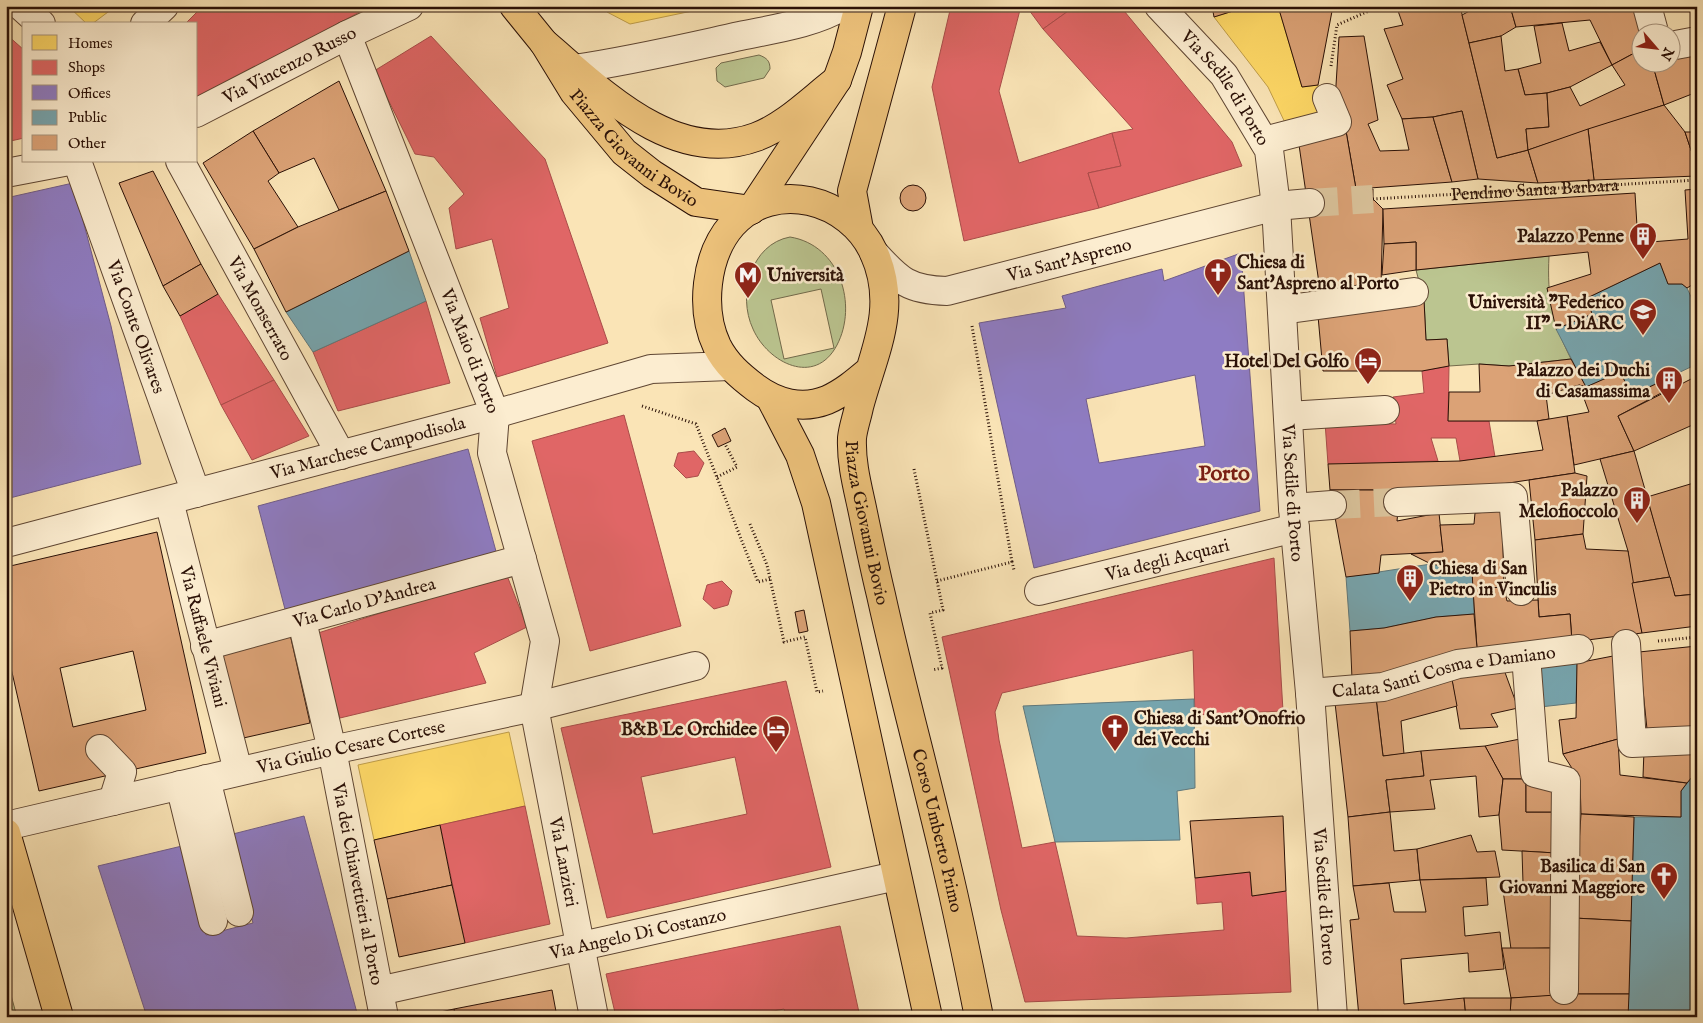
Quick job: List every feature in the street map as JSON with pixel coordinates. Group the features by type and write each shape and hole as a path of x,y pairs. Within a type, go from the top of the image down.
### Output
{"main road":[{"path":"514,6 544,43 574,68 651,126 678,137 707,143 731,143 757,136 782,123 837,80"},
{"name":"Piazza Giovanni Bovio","path":"751,210 837,80 847,52 859,6"},
{"name":"Piazza Giovanni Bovio","path":"858,229 852,191 902,6"},
{"name":"Piazza Giovanni Bovio","path":"544,43 574,92 624,152 652,174 696,202 751,210"},
{"name":"Piazza Giovanni Bovio","path":"892,645 854,470 852,437 869,371 881,340 885,312 881,280 874,253 858,229 841,213 820,203 796,197 772,201 751,210 732,225 718,247 711,267 708,290 708,316 717,345 730,366 770,399 800,455 816,503 896,876"},
{"name":"Piazza Giovanni Bovio","path":"770,399 798,406 826,401 850,387 869,371"},
{"name":"Corso Umberto Primo","path":"892,645 947,868 979,1017"},
{"path":"6,833 59,1017"},
{"path":"896,876 928,1017"}],"street":[{"path":"22,6 39,22"},
{"path":"147,22 164,6"},
{"name":"Via Vincenzo Russo","path":"198,112 347,35 409,6"},
{"name":"Piazza Giovanni Bovio","path":"574,68 618,63 767,30 829,14 843,6"},
{"name":"Via Sedile di Porto","path":"1159,6 1224,75 1268,150 1276,206 1294,518 1310,693 1332,1017"},
{"path":"1647,6 1651,22"},
{"name":"Via Maio di Porto","path":"347,35 495,414 492,453 545,640 534,707"},
{"path":"1680,44 1697,41"},
{"path":"1264,142 1337,122 1327,98"},
{"path":"6,173 64,162"},
{"name":"Via Conte Olivares","path":"77,162 196,493"},
{"name":"Via Monserrato","path":"181,162 342,455"},
{"path":"1276,206 1310,203"},
{"name":"Via Sant'Aspreno","path":"874,253 896,278 923,290 947,291 1276,206"},
{"path":"1282,310 1414,292"},
{"name":"Via Marchese Campodisola","path":"6,543 495,414 651,369 730,366"},
{"path":"1288,416 1385,410"},
{"path":"1398,502 1513,497 1521,590"},
{"name":"Via Raffaele Viviani","path":"169,501 238,771"},
{"name":"Via degli Acquari","path":"1039,591 1294,518 1332,505"},
{"name":"Via Carlo D'Andrea","path":"205,646 302,621 522,559"},
{"name":"Via dei Chiavettieri al Porto","path":"302,621 332,750 384,1017"},
{"path":"1626,644 1632,743 1697,740"},
{"name":"Calata Santi Cosma e Damiano","path":"1310,693 1383,687 1458,664 1580,649"},
{"path":"1526,656 1536,773 1566,781 1564,990"},
{"name":"Via Giulio Cesare Cortese","path":"6,826 238,771 534,707 695,666"},
{"name":"Via Lanzieri","path":"534,707 579,948 594,1017"},
{"path":"100,749 122,772 113,801"},
{"path":"206,779 239,912"},
{"path":"180,785 212,921"},
{"name":"Via Angelo Di Costanzo","path":"379,991 896,876"}],"path":[{"path":"1327,98 1337,26 1380,6"},
{"name":"Pendino Santa Barbara","path":"1373,199 1697,180"},
{"path":"972,326 1019,594 1039,591"},
{"path":"636,404 696,424 758,582 770,579"},
{"path":"717,477 737,467 725,444"},
{"path":"914,469 943,610 930,613 942,668 924,672"},
{"path":"750,524 767,565 784,642 805,637 817,692 826,691"},
{"path":"937,581 1012,562"}],"green space":[{"path":"759,55 769,62 770,69 764,78 725,87 717,81 716,68 721,63"},
{"path":"790,237 807,242 821,252 832,264 840,279 845,295 846,312 843,329 837,345 828,358 817,365 805,367 792,366 780,360 769,352 760,341 748,316 747,287 751,273 757,260 777,242","holes":["821,289 834,348 784,359 771,300"]},
{"path":"1549,256 1549,284 1552,309 1559,333 1571,359 1509,366 1479,364 1449,366 1447,339 1426,340 1424,300 1416,270"},
{"path":"6,977 17,1017 6,1017"}],"building: Homes":[{"path":"68,6 116,6 95,22 85,22"},
{"path":"602,6 716,6 630,24 607,12"},
{"path":"1249,6 1278,6 1302,87 1318,85 1327,115 1288,129 1268,87 1214,17"},
{"path":"509,732 525,806 374,840 358,765"}],"building: Shops":[{"path":"203,6 371,6 198,98 198,22 187,22"},
{"path":"951,6 1021,6 999,91 1019,163 1112,133 1121,166 1088,173 1099,208 964,241 932,87"},
{"path":"1026,6 1067,6 1071,9 1043,29"},
{"path":"1067,6 1120,6 1232,142 1242,166 1099,208 1088,173 1121,166 1112,133 1133,129 1043,29 1071,9"},
{"path":"6,34 22,48 22,138 6,142"},
{"path":"431,36 545,159 608,343 497,377 480,318 509,308 492,239 456,249 449,208 464,194 434,157 415,154 374,71"},
{"path":"218,294 274,380 221,405 180,316"},
{"path":"426,301 450,383 338,411 313,352"},
{"path":"1449,366 1448,421 1489,421 1495,457 1460,461 1456,438 1431,438 1438,461 1328,464 1325,422 1396,424 1393,397 1424,393 1422,371"},
{"path":"274,380 309,436 252,460 221,405"},
{"path":"624,415 681,626 590,651 532,441"},
{"path":"694,451 704,463 698,476 686,478 674,466 678,453"},
{"path":"1274,558 1283,711 1195,715 1193,650 1002,693 995,712 999,740 1022,848 1055,842 1077,936 1126,938 1224,930 1222,902 1197,904 1195,878 1250,872 1252,896 1286,891 1291,992 1025,1002 1001,910 942,637"},
{"path":"506,573 527,627 474,653 486,683 340,718 315,634"},
{"path":"722,581 732,591 728,605 714,609 703,599 707,585"},
{"path":"786,681 831,867 607,918 561,728","holes":["735,757 747,814 653,834 641,777"]},
{"path":"525,806 550,924 465,943 440,825"},
{"path":"840,926 860,1017 786,1017 784,1009 741,1017 616,1017 606,974"}],"building: Offices":[{"path":"73,183 111,326 141,464 6,499 6,198"},
{"path":"1241,253 1260,511 1034,568 979,323 1066,308 1062,296 1162,269 1164,281","holes":["1195,375 1205,446 1099,463 1086,399"]},
{"path":"468,449 497,555 286,613 258,506"},
{"path":"304,816 357,1013 343,1017 147,1017 98,866 182,846 206,935 253,923 229,835"}],"building: Public":[{"path":"409,251 426,301 313,352 286,312"},
{"path":"1660,263 1668,284 1682,284 1687,288 1697,310 1697,339 1694,344 1697,351 1697,364 1632,395 1620,372 1586,387 1556,329 1592,314 1587,298"},
{"name":"Chiesa di San Pietro in Vinculis","path":"1431,564 1472,570 1474,614 1436,617 1384,628 1350,631 1346,577"},
{"path":"1577,663 1576,703 1540,707 1537,664"},
{"name":"Chiesa di Sant'Onofrio dei Vecchi","path":"1194,699 1195,788 1177,791 1180,840 1055,842 1023,706"},
{"name":"Basilica di San Giovanni Maggiore","path":"1697,771 1697,1017 1628,1017 1634,817 1681,817 1681,791"}],"building: Other":[{"path":"1212,6 1249,6 1214,17"},
{"path":"1278,6 1333,6 1318,85 1302,87"},
{"path":"1401,6 1460,6 1497,158 1528,150 1538,183 1478,179 1462,111 1433,117 1402,119 1387,85 1403,79 1384,29 1403,25 1397,8"},
{"path":"1479,6 1510,6 1516,27 1501,36 1469,43 1462,15"},
{"path":"1510,6 1638,6 1639,22 1630,22 1630,55 1612,65 1590,20 1516,27"},
{"path":"1562,23 1569,51 1600,42 1612,65 1570,87 1547,93 1525,95 1518,69 1541,63 1534,26"},
{"path":"1364,36 1378,120 1368,124 1380,151 1409,150 1402,119 1433,117 1452,182 1356,189 1346,131 1335,101 1339,37"},
{"path":"1501,36 1505,71 1518,69 1525,95 1547,93 1549,127 1526,129 1528,150 1497,158 1469,43"},
{"path":"1697,52 1697,92 1664,105 1655,72 1680,72 1680,55"},
{"path":"1630,55 1630,72 1655,72 1664,105 1528,150 1526,129 1549,127 1547,93 1570,87 1580,106 1625,85 1612,65"},
{"path":"339,81 386,191 339,210 314,158 279,173 253,131"},
{"path":"1664,105 1685,132 1697,168 1697,176 1594,180 1588,129"},
{"path":"1462,111 1478,179 1452,182 1433,117"},
{"path":"1588,129 1594,180 1538,183 1528,150"},
{"path":"253,131 279,173 268,181 298,227 254,249 203,163"},
{"path":"1346,131 1356,189 1373,189 1373,199 1383,209 1381,286 1321,297 1298,138"},
{"path":"1685,132 1697,132 1697,168"},
{"path":"153,171 201,264 163,286 119,183"},
{"path":"913,185 922,189 926,198 922,207 913,211 904,207 900,198 904,189"},
{"name":"Palazzo Penne","path":"1697,189 1697,282 1687,288 1682,284 1668,284 1660,263 1587,298 1592,314 1556,329 1547,288 1591,274 1588,252 1416,270 1416,242 1384,244 1383,209 1635,193 1638,243 1688,239 1685,190"},
{"path":"386,191 409,251 286,312 254,249 298,227"},
{"path":"1416,242 1416,270 1382,275 1384,244"},
{"path":"201,264 218,294 180,316 163,286"},
{"path":"1424,300 1426,340 1447,339 1449,366 1422,371 1323,371 1318,316"},
{"path":"1571,359 1586,387 1579,385 1546,395 1549,419 1537,421 1448,421 1449,392 1480,392 1479,364 1509,366"},
{"path":"1620,372 1632,395 1658,383 1663,392 1618,416 1634,451 1574,465 1567,416 1589,412 1579,385 1586,387"},
{"name":"Palazzo dei Duchi di Casamassima","path":"1697,376 1697,423 1634,451 1618,416"},
{"path":"1567,416 1575,473 1502,484 1400,490 1330,490 1328,464 1460,461 1543,450 1537,421"},
{"path":"725,428 731,441 718,447 712,435"},
{"name":"Palazzo Melofioccolo","path":"1634,451 1670,577 1632,583 1628,551 1600,459"},
{"path":"1575,473 1587,476 1583,534 1535,540 1529,480"},
{"path":"1697,482 1697,594 1675,596 1647,497"},
{"path":"1330,490 1400,490 1397,521 1439,513 1443,552 1381,555 1379,573 1346,577"},
{"path":"1502,511 1504,587 1473,589 1472,570 1431,564 1411,554 1443,552 1440,525 1474,524 1475,513"},
{"path":"157,532 206,753 39,791 6,646 6,567","holes":["133,651 146,710 73,727 60,668"]},
{"path":"1583,534 1586,549 1628,551 1642,633 1572,642 1570,614 1539,617 1535,540"},
{"path":"1670,577 1675,596 1697,594 1697,626 1642,633 1632,583"},
{"path":"1504,587 1507,601 1538,600 1539,617 1570,614 1572,642 1477,648 1473,589"},
{"path":"804,610 808,631 799,633 795,612"},
{"path":"1474,614 1477,648 1419,668 1352,679 1350,631 1384,628 1436,617"},
{"path":"290,634 310,723 239,739 219,650"},
{"path":"1697,646 1697,727 1647,729 1639,652"},
{"path":"1613,656 1618,739 1563,754 1559,720 1576,718 1577,663"},
{"path":"1503,667 1518,708 1491,714 1498,727 1460,729 1451,674"},
{"path":"1451,674 1457,706 1401,721 1404,754 1383,756 1376,698"},
{"path":"1376,698 1383,756 1421,751 1424,776 1386,780 1390,812 1348,817 1335,703"},
{"path":"1520,739 1526,779 1503,779 1485,746"},
{"path":"1618,739 1620,775 1687,783 1681,791 1681,817 1581,814 1580,781 1563,754"},
{"path":"1485,746 1503,779 1499,815 1479,817 1476,776 1430,780 1435,809 1390,812 1386,780 1424,776 1421,751"},
{"path":"1697,747 1697,771 1687,783 1643,777 1644,750"},
{"path":"1503,779 1526,779 1526,812 1554,812 1556,853 1502,850 1499,815"},
{"path":"1526,779 1558,785 1554,812 1526,812"},
{"path":"1390,812 1394,851 1417,849 1420,880 1353,886 1348,817"},
{"path":"1581,814 1634,817 1631,921 1574,918"},
{"path":"1283,816 1286,891 1252,896 1250,872 1195,878 1190,821"},
{"path":"440,825 452,885 387,899 374,840"},
{"path":"1471,835 1477,852 1495,851 1500,877 1420,880 1417,849"},
{"path":"1522,851 1556,853 1553,948 1511,949 1503,890 1523,883"},
{"path":"1486,878 1488,905 1463,907 1465,936 1500,932 1504,969 1469,972 1468,953 1401,959 1404,1004 1464,998 1466,1017 1359,1017 1350,920 1359,919 1353,886 1389,883 1394,912 1426,912 1420,880"},
{"path":"452,885 465,943 399,957 387,899"},
{"path":"1574,918 1631,921 1629,994 1571,994"},
{"path":"1502,948 1553,948 1552,996 1511,998"},
{"path":"552,990 557,1017 455,1017 454,1009"},
{"path":"1571,994 1629,994 1628,1017 1510,1017 1511,998"},
{"path":"1464,998 1511,998 1510,1017 1466,1017"},
{"path":"454,1009 455,1017 418,1017"}],"tunnel":[{"path":"1310,203 1373,199"},
{"path":"1332,505 1398,502"}],"place":[{"name":"Palazzo Penne","path":"1643,260"},
{"name":"Chiesa di Sant'Aspreno al Porto","path":"1218,296"},
{"name":"Università","path":"748,299"},
{"name":"Università \"Federico II\" - DiARC","path":"1643,336"},
{"name":"Hotel Del Golfo","path":"1368,385"},
{"name":"Palazzo dei Duchi di Casamassima","path":"1669,404"},
{"name":"Palazzo Melofioccolo","path":"1637,524"},
{"name":"Chiesa di San Pietro in Vinculis","path":"1410,602"},
{"name":"Chiesa di Sant'Onofrio dei Vecchi","path":"1115,752"},
{"name":"B&B Le Orchidee","path":"776,753"},
{"name":"Basilica di San Giovanni Maggiore","path":"1664,900"}],"district":[{"name":"Porto","path":"1224,472"}]}
